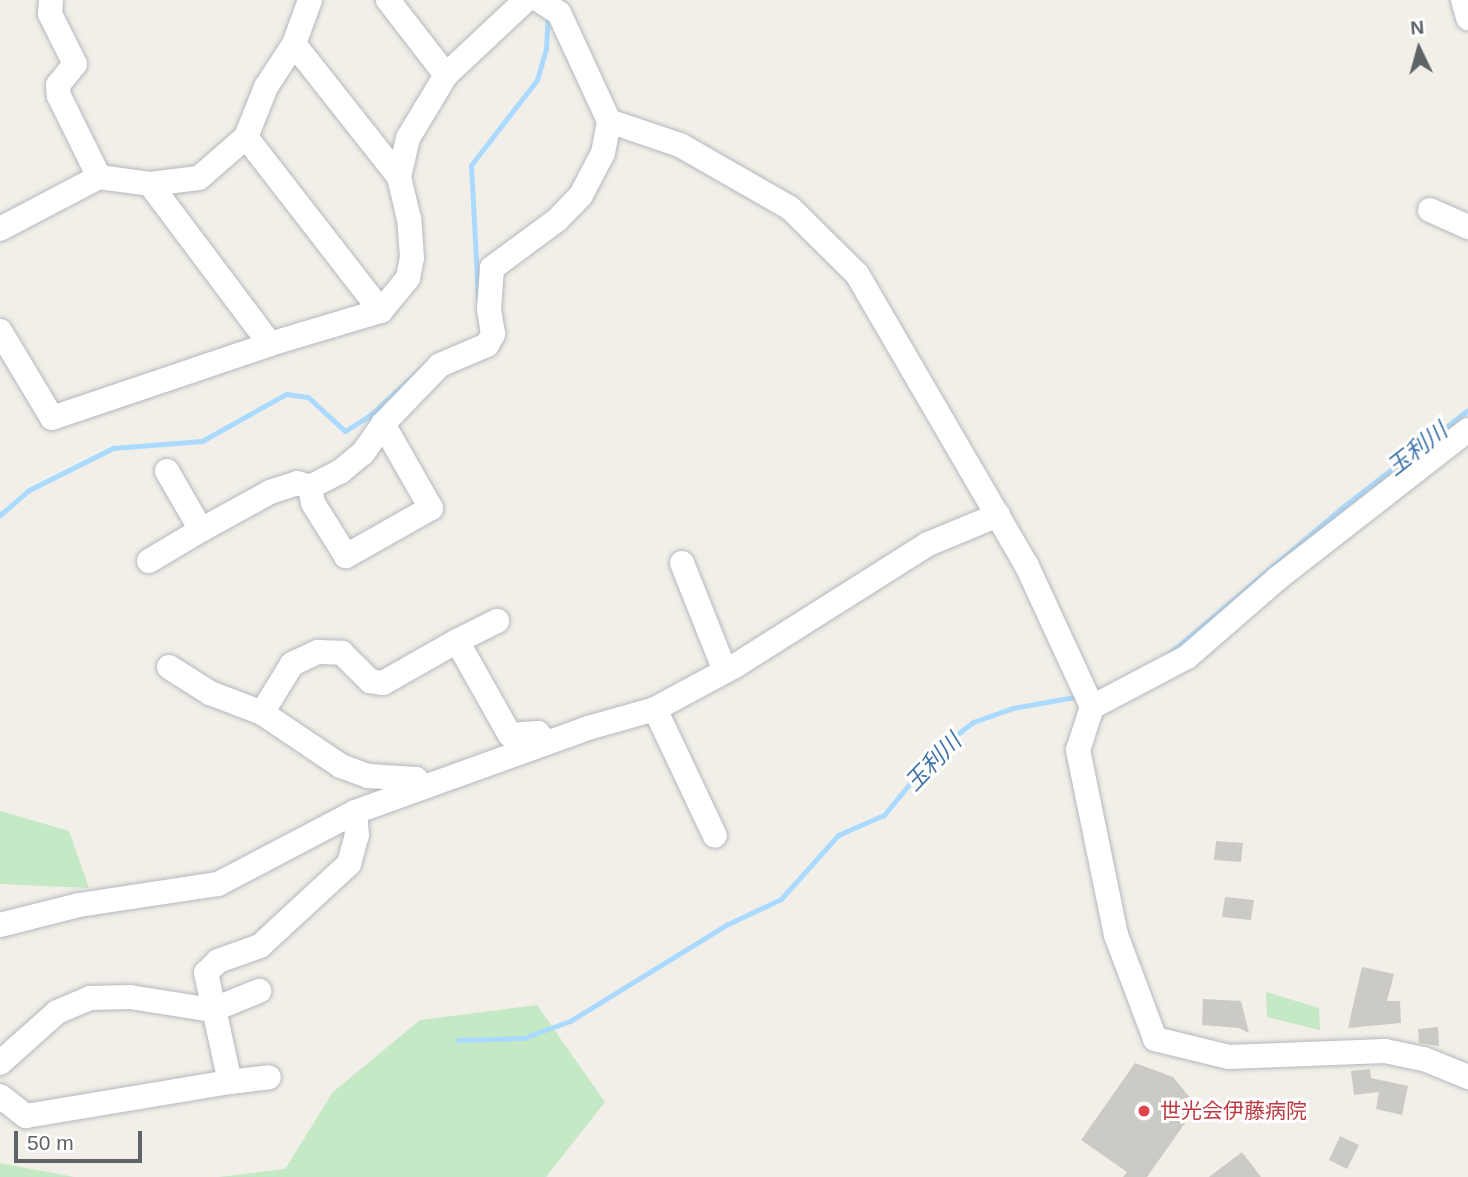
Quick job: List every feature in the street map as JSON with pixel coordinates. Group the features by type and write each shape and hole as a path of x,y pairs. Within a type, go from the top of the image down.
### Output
{"street":[{"path":"51,0 50,13 75,64 58,85 59,96 99,177"},
{"path":"0,229 99,177 150,184 199,178 246,137 266,87 294,44 310,0"},
{"path":"388,0 446,75"},
{"path":"399,177 408,138 446,75 526,0"},
{"path":"1463,0 1468,18"},
{"path":"149,561 270,492 297,483 310,487 340,472 363,453 383,424 440,365 487,345 493,334 489,309 492,268 557,220 581,195 603,153 608,121 549,7"},
{"path":"0,331 52,418 270,344 380,311 408,278 412,258 409,219 399,177 294,44"},
{"path":"608,121 680,145 780,202 856,274 998,515 1092,707"},
{"path":"246,137 380,311"},
{"path":"150,184 270,344"},
{"path":"1430,210 1468,227"},
{"path":"310,487 313,503 346,556 431,508 383,424"},
{"path":"1468,430 1278,578 1187,657 1092,707 1077,750 1116,935 1155,1038 1228,1057 1385,1051 1424,1059 1468,1077"},
{"path":"167,471 201,530"},
{"path":"0,925 79,905 218,884 355,812 547,743 655,709 725,671 928,544 998,515"},
{"path":"682,563 725,671"},
{"path":"262,713 292,664 318,652 342,653 370,681 383,683 497,621"},
{"path":"457,641 510,735 538,733 547,743"},
{"path":"169,667 210,693 262,713 341,766 368,776 415,779 422,787"},
{"path":"655,709 715,836"},
{"path":"229,1082 206,973 218,961 260,946 349,864 357,835 355,812"},
{"path":"0,1063 57,1012 90,998 130,997 212,1010 259,991"},
{"path":"0,1096 26,1116 269,1077"}],"green space":[{"path":"0,811 69,831 89,888 0,884"},
{"path":"1266,992 1319,1008 1320,1030 1267,1017"},
{"path":"537,1005 605,1102 546,1177 219,1177 285,1169 333,1092 420,1020"},
{"path":"0,1163 74,1177 0,1177"}],"building":[{"path":"1216,841 1243,843 1241,862 1214,860"},
{"path":"1225,897 1254,900 1251,920 1222,917"},
{"path":"1362,967 1394,974 1387,1001 1400,1001 1401,1023 1348,1028"},
{"path":"1203,999 1241,1001 1249,1033 1239,1028 1202,1025"},
{"path":"1438,1027 1439,1046 1419,1043 1418,1029"},
{"path":"1135,1063 1173,1077 1197,1106 1147,1177 1123,1177 1127,1172 1081,1140"},
{"path":"1370,1069 1371,1078 1408,1086 1402,1115 1376,1109 1379,1092 1354,1095 1351,1071"},
{"path":"1340,1136 1359,1145 1347,1169 1329,1160"},
{"path":"1242,1152 1261,1177 1209,1177"}],"waterway":[{"path":"478,298 471,165 537,80 546,49 548,14"},
{"path":"0,515 29,490 113,448 202,441 286,394 308,397 345,431 369,416 437,354"},
{"name":"玉利川","path":"1170,653 1339,510 1468,410"},
{"name":"玉利川","path":"458,1040 523,1038 570,1021 726,925 781,899 838,835 884,815 938,749 973,722 1013,708 1080,696"}],"place":[{"name":"世光会伊藤病院","path":"1144,1111"}]}
